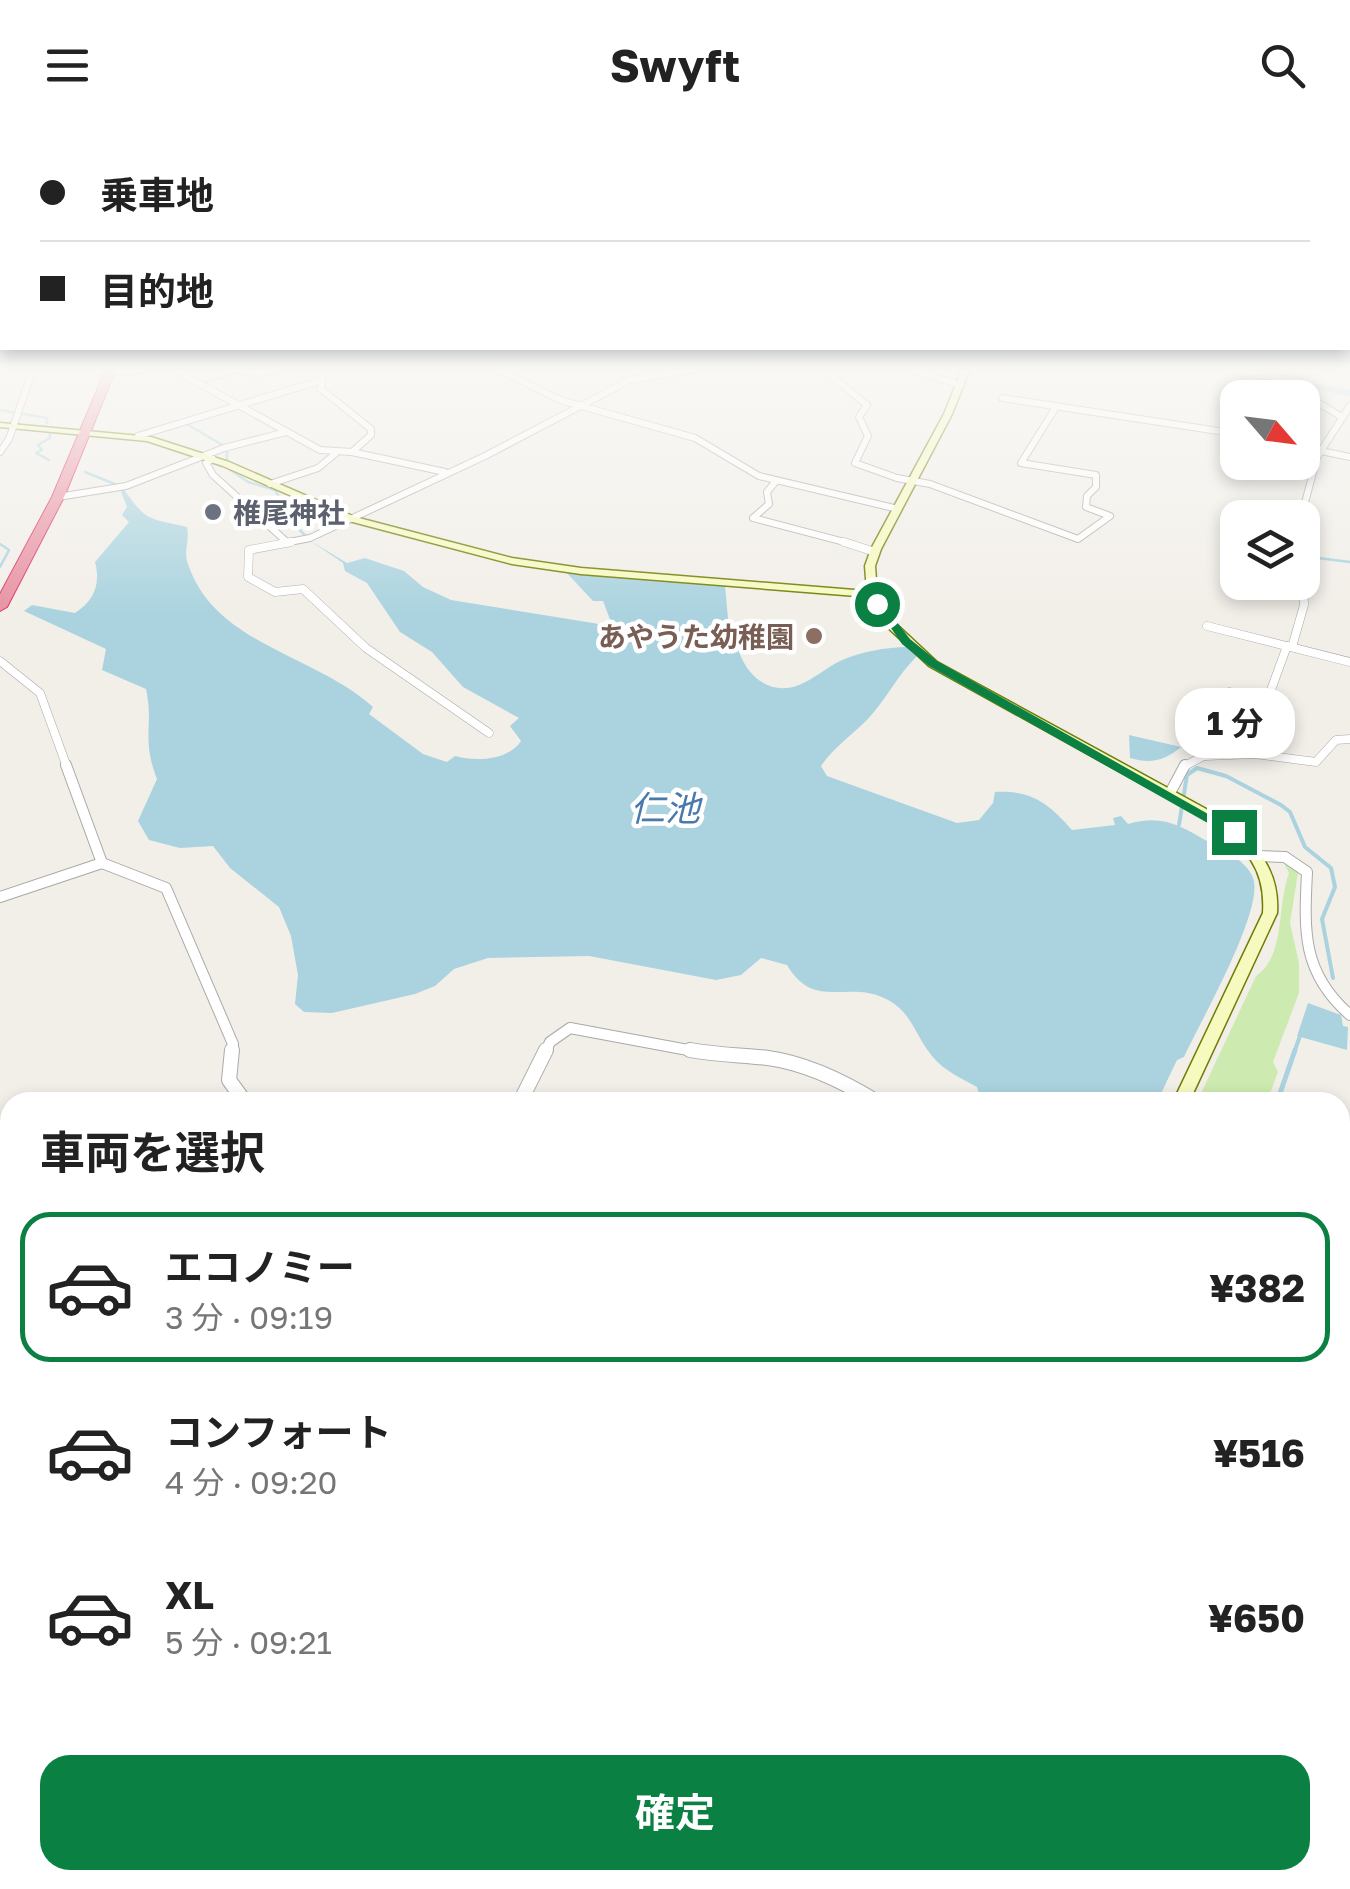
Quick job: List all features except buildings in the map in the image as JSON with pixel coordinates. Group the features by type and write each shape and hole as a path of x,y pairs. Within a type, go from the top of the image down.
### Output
{"highway":[{"path":"0,589 72,451"},
{"path":"0,608 58,498 75,451"}],"street":[{"path":"188,451 352,519 541,566 872,594"},
{"path":"58,498 120,487 226,451"},
{"path":"329,451 336,454"},
{"path":"487,451 308,539 250,550 248,578 275,592 303,590 366,648 488,733"},
{"path":"712,451 776,482 898,509"},
{"path":"861,451 855,463 1078,539 1110,516 1086,507 1086,496 1096,486 1096,474 1021,463 1028,451"},
{"path":"927,451 870,566 872,594 889,623 933,664 1234,832 1257,856 1271,885 1270,913 1186,1092"},
{"path":"1325,451 1350,456"},
{"path":"270,484 318,468 336,454 352,452 445,472"},
{"path":"208,457 206,463 213,474 288,543"},
{"path":"776,482 767,492 769,504 754,518 794,530 824,533 875,552"},
{"path":"1173,795 1175,773 1190,758 1238,738 1260,720 1304,600"},
{"path":"1207,626 1350,662"},
{"path":"0,661 40,694 102,863"},
{"path":"1190,758 1254,754 1316,762 1336,740 1350,739"},
{"path":"1257,856 1285,857 1306,872 1304,936 1325,993 1350,1015"},
{"path":"0,897 102,863 166,888 233,1044 228,1080 237,1092"},
{"path":"525,1092 550,1042 570,1028 731,1058 770,1058 860,1092"}],"green space":[{"path":"1284,863 1298,873 1290,923 1299,963 1299,993 1273,1062 1278,1072 1271,1092 1202,1092 1256,976 1272,956 1289,873"}],"water":[{"name":"仁池","path":"120,489 150,517 187,527 188,564 201,591 220,613 268,646 349,689 373,707 369,714 423,754 447,762 455,756 482,759 509,752 521,741 510,726 519,718 463,687 432,652 400,632 367,583 345,571 343,563 309,540 347,563 365,558 404,571 423,587 451,600 605,625 611,622 603,601 593,601 565,571 725,585 730,641 737,644 751,673 777,688 799,685 856,655 908,647 917,656 874,712 826,759 821,766 827,776 957,823 979,820 993,803 995,792 1008,792 1039,800 1072,830 1115,825 1113,818 1121,816 1128,824 1151,820 1178,826 1232,856 1250,871 1254,893 1241,939 1184,1057 1177,1060 1162,1092 978,1092 977,1087 937,1061 907,1016 893,1003 870,993 808,987 787,965 761,958 741,975 716,980 589,956 488,958 454,969 435,986 415,994 332,1013 304,1012 295,1004 298,975 291,936 279,907 230,868 213,846 180,848 149,840 138,821 157,779 150,753 146,689 102,670 106,649 24,611 32,605 75,613 87,603 96,585 95,562 129,522 122,515 127,507"},
{"path":"1228,687 1260,694 1246,726 1217,711"},
{"path":"1129,735 1181,747 1157,760 1138,760 1130,758"},
{"path":"1308,1003 1341,1015 1343,1026 1348,1027 1347,1050 1297,1036"}],"waterway":[{"path":"40,451 36,453 49,460"},
{"path":"227,451 227,460"},
{"path":"229,469 248,482 275,490 283,504 278,509 309,539"},
{"path":"85,472 117,485"},
{"path":"0,544 9,550 0,567"},
{"path":"1320,558 1350,562"},
{"path":"1179,825 1187,775 1197,768 1226,776 1290,812 1305,847 1331,868 1335,887 1322,919 1333,978"},
{"path":"1294,1053 1301,1033"},
{"path":"1280,1092 1295,1050"}],"place":[{"name":"椎尾神社","path":"213,512"},
{"name":"あやうた幼稚園","path":"814,636"}],"route":[{"path":"877,604 906,642 933,664 1234,832"}]}
